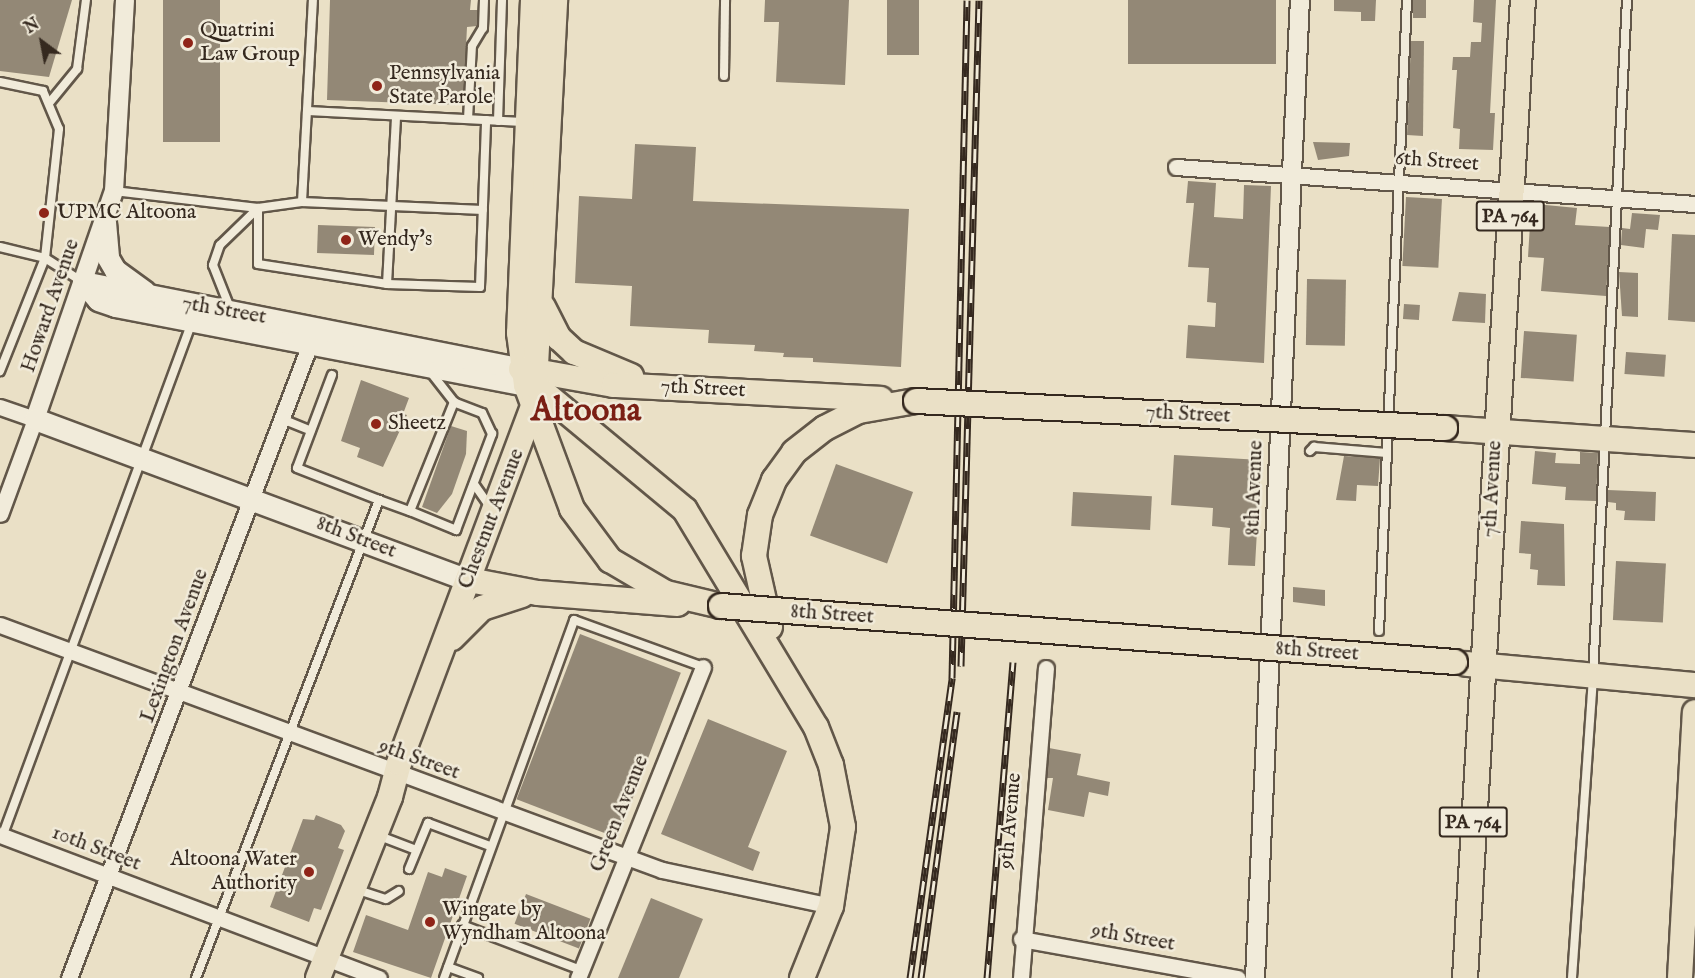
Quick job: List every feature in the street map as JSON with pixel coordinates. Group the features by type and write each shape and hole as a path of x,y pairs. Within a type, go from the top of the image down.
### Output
{"main road":[{"name":"Chestnut Avenue","path":"531,383 528,122 533,0"},
{"name":"Chestnut Avenue","path":"322,968 375,835 395,773 495,514 531,383 542,303 555,0"},
{"name":"7th Avenue","path":"1465,978 1523,0"},
{"path":"105,222 108,258 115,270 153,298"},
{"name":"7th Street","path":"83,282 106,303 192,321 313,336 531,383"},
{"name":"7th Street","path":"83,282 153,298 232,312 428,367 531,383 695,388 1445,428 1695,445"},
{"path":"542,303 559,338 589,362 648,380 695,388"},
{"path":"531,383 572,509 610,560 666,594 721,606"},
{"path":"531,383 685,510 804,705"},
{"path":"802,978 831,906 840,865 842,816 831,765 760,595 754,556 760,515 774,480 794,452 825,428 859,411 916,401"},
{"name":"8th Street","path":"36,419 469,580 538,593 1455,662 1695,685"},
{"path":"440,654 482,608 538,593"},
{"path":"1680,978 1695,712"}],"street":[{"name":"Howard Avenue","path":"0,514 36,419 114,191 125,0"},
{"name":"8th Avenue","path":"1255,978 1299,0"},
{"name":"6th Street","path":"1176,167 1512,188 1695,204"},
{"name":"Lexington Avenue","path":"69,978 181,693 313,336"},
{"name":"8th Street","path":"0,407 36,419"},
{"name":"9th Street","path":"0,625 501,813 662,870 831,906"},
{"name":"Green Avenue","path":"580,974 703,667"},
{"name":"9th Avenue","path":"1021,978 1022,939 1046,668"},
{"name":"10th Street","path":"1,837 219,918 322,968 379,978"},
{"name":"9th Street","path":"1022,939 1238,978"}],"lane":[{"path":"50,102 77,69 87,0"},
{"path":"302,202 313,0"},
{"path":"468,119 472,45 483,28 484,0"},
{"path":"498,121 502,0"},
{"path":"724,0 724,76"},
{"path":"1379,631 1407,0"},
{"path":"1572,978 1593,675 1627,0"},
{"path":"0,82 43,91 50,102 59,129 58,165 45,258 0,371"},
{"path":"307,111 528,122"},
{"path":"387,284 396,116"},
{"path":"258,208 258,264 387,284 480,286 486,120"},
{"path":"114,191 258,208 302,202 483,210"},
{"path":"232,312 213,265 220,245 258,208"},
{"path":"0,247 45,258 83,282"},
{"path":"1,837 192,321"},
{"path":"333,375 297,468 456,530 492,434 482,413 454,402 428,367"},
{"path":"410,511 454,402"},
{"path":"282,419 311,431"},
{"path":"1310,451 1314,447 1387,453"},
{"path":"474,484 495,514"},
{"path":"196,978 380,500"},
{"path":"444,978 501,813 574,620 703,667"},
{"path":"409,869 428,824 490,846"},
{"path":"375,835 416,850"},
{"path":"354,889 386,899 399,891"},
{"path":"462,925 580,974"},
{"path":"448,967 478,978"}],"building":[{"path":"0,0 72,0 49,77 0,71"},
{"path":"163,0 220,0 220,142 163,142"},
{"path":"330,0 471,0 470,10 478,10 477,26 467,27 463,105 327,100"},
{"path":"765,0 849,0 845,85 776,82 779,22 764,22"},
{"path":"887,0 919,0 919,55 887,55"},
{"path":"1128,0 1276,0 1276,64 1128,64"},
{"path":"1334,0 1376,0 1375,21 1361,21 1361,12 1334,11"},
{"path":"1413,0 1426,0 1426,18 1413,18"},
{"path":"1474,0 1496,0 1490,113 1495,113 1493,150 1459,149 1460,129 1453,128 1457,70 1452,70 1453,57 1470,57 1471,42 1481,42 1482,23 1473,22"},
{"path":"1411,41 1424,41 1423,136 1407,135"},
{"path":"1313,142 1350,143 1349,156 1318,160"},
{"path":"635,144 696,147 693,201 909,209 901,367 813,362 813,358 783,357 784,353 754,351 755,345 708,343 709,330 630,326 632,286 575,283 579,196 632,199"},
{"path":"1188,181 1216,183 1214,217 1243,219 1244,185 1271,186 1264,363 1186,358 1188,325 1215,327 1216,303 1207,302 1209,268 1188,267 1194,203 1186,203"},
{"path":"1406,197 1442,199 1438,268 1402,266"},
{"path":"1535,204 1577,208 1575,225 1610,227 1606,296 1541,291 1544,258 1528,257 1531,208"},
{"path":"1632,213 1660,215 1658,230 1646,229 1644,248 1621,245 1622,228 1630,229"},
{"name":"Wendy's","path":"318,225 375,227 374,255 317,253"},
{"path":"1672,234 1695,235 1695,322 1668,320"},
{"path":"1619,272 1638,273 1638,317 1622,316"},
{"path":"1307,279 1346,280 1345,346 1306,345"},
{"path":"1459,292 1486,294 1485,323 1452,321"},
{"path":"1404,304 1420,305 1419,320 1403,319"},
{"path":"1524,331 1577,335 1574,382 1521,378"},
{"path":"1626,352 1666,355 1664,377 1624,374"},
{"name":"Sheetz","path":"361,380 409,398 403,414 407,415 383,467 357,457 360,448 341,441"},
{"name":"Sheetz","path":"451,426 467,431 466,454 452,494 437,513 422,507"},
{"path":"1535,451 1556,453 1555,463 1580,464 1580,452 1598,453 1596,501 1565,500 1566,487 1532,484"},
{"path":"1174,455 1261,460 1255,566 1228,565 1230,528 1212,526 1213,508 1171,505"},
{"path":"1344,456 1380,458 1378,486 1357,485 1356,501 1336,500"},
{"path":"836,464 913,492 887,563 810,535"},
{"path":"1608,490 1656,492 1655,521 1624,520 1625,511 1616,510 1616,503 1608,502"},
{"path":"1073,492 1152,496 1150,530 1071,526"},
{"path":"1521,521 1564,524 1565,586 1537,585 1538,570 1530,569 1531,554 1519,553"},
{"path":"1616,561 1666,564 1663,623 1613,620"},
{"path":"1293,587 1325,590 1325,606 1293,602"},
{"path":"580,634 681,673 617,838 517,799"},
{"path":"708,719 787,751 748,847 760,852 753,871 661,834"},
{"path":"1049,748 1081,754 1077,775 1110,782 1108,796 1089,792 1084,817 1048,810 1053,778 1047,778"},
{"name":"Altoona Water Authority","path":"316,815 341,825 345,831 338,848 344,850 321,910 314,908 309,922 270,907 303,819 314,820"},
{"name":"Wingate by Wyndham Altoona","path":"445,868 467,876 431,978 353,952 366,915 408,930 428,872 442,877"},
{"path":"526,894 590,919 579,949 515,924"},
{"path":"651,898 703,919 679,978 618,978"}],"railway":[{"path":"910,978 952,678 967,0"},
{"path":"961,666 979,0"},
{"path":"987,978 1013,662"},
{"path":"921,978 957,711"}],"place":[{"name":"Quatrini Law Group","path":"188,43"},
{"name":"Pennsylvania State Parole","path":"377,86"},
{"name":"UPMC Altoona","path":"44,213"},
{"name":"Wendy's","path":"346,240"},
{"name":"Sheetz","path":"376,424"},
{"name":"Altoona Water Authority","path":"309,872"},
{"name":"Wingate by Wyndham Altoona","path":"430,922"}],"district":[{"name":"Altoona","path":"586,412"}]}
